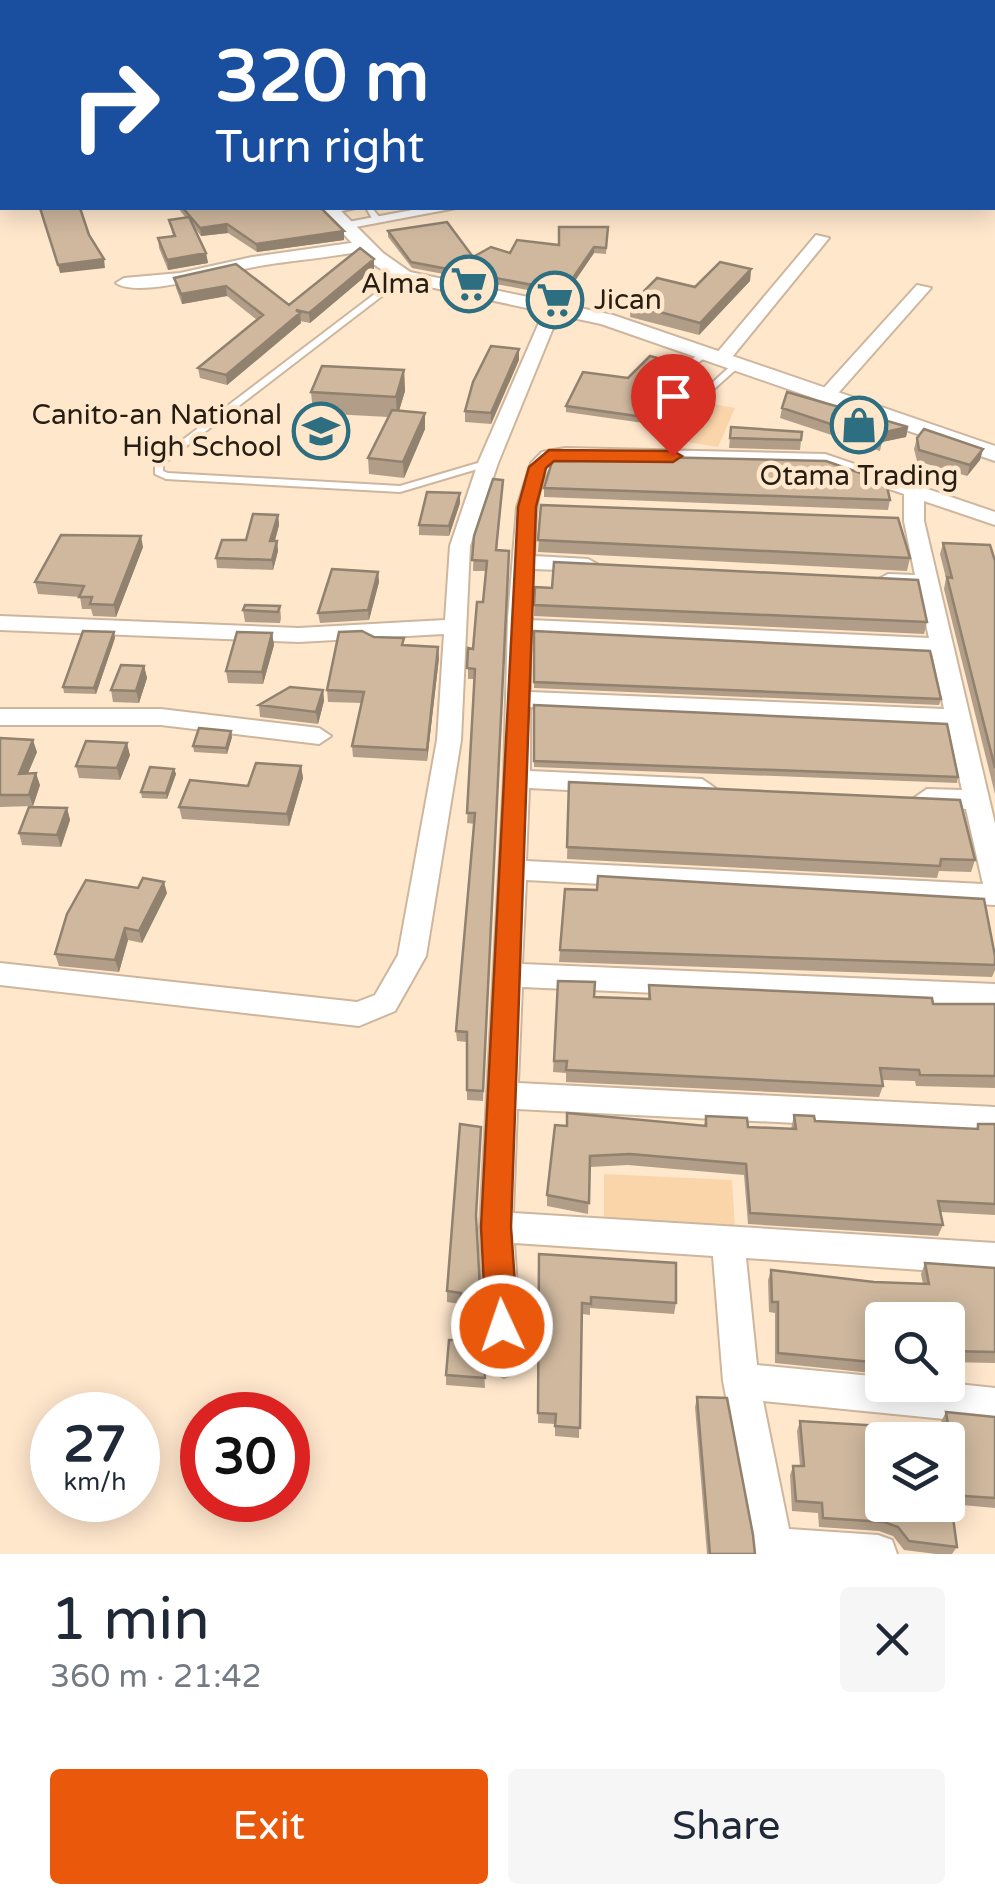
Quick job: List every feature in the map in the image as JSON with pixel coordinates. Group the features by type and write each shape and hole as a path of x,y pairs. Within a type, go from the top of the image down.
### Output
{"street":[{"path":"339,213 419,210"},
{"path":"339,213 364,246 404,276 554,306 722,358 995,454"},
{"path":"722,358 820,238"},
{"path":"124,283 180,278 252,262 364,246"},
{"path":"826,396 924,288"},
{"path":"0,974 358,1014 386,1003 412,956 444,786 458,626 460,546 488,463 554,306"},
{"path":"504,1360 496,1227 514,870 523,562 537,508 538,467 549,456 566,454 825,460 995,520"},
{"path":"914,494 904,520 929,582 940,646 995,882"},
{"path":"523,562 620,566"},
{"path":"871,579 929,582"},
{"path":"0,622 299,635 458,626"},
{"path":"520,626 940,646"},
{"path":"517,699 956,718"},
{"path":"0,717 161,717 319,736"},
{"path":"517,779 736,790"},
{"path":"896,797 976,800"},
{"path":"514,870 995,895"},
{"path":"508,975 995,996"},
{"path":"502,1094 995,1120"},
{"path":"496,1227 995,1259"},
{"path":"728,1243 742,1381 774,1550 878,1554"},
{"path":"742,1381 995,1406"}],"lane":[{"path":"404,276 224,408 158,462 158,472 166,476 400,489 488,463"}],"shaded area":[{"path":"690,400 735,408 718,447 671,439"},
{"path":"604,1174 732,1180 735,1229 604,1222"}],"building":[{"path":"41,210 81,210 89,235 104,259 58,265"},
{"path":"185,210 323,210 344,231 256,244 227,224 200,228"},
{"path":"189,217 206,253 167,260 158,238 175,236 169,220"},
{"path":"447,222 473,257 491,247 510,253 517,240 559,245 559,227 608,227 606,248 594,247 564,291 411,262 388,231"},
{"path":"360,248 374,259 309,313 296,310 300,313 226,375 198,368 263,315 226,286 181,294 174,278 236,264 289,305"},
{"path":"720,262 751,269 700,323 631,304 657,278 695,287"},
{"path":"491,346 519,349 491,413 465,411 473,382"},
{"path":"650,356 676,363 677,373 688,379 672,421 566,406 583,372 628,378"},
{"path":"322,366 404,370 396,397 311,392"},
{"path":"787,392 908,427 881,433 882,441 782,408"},
{"path":"392,410 425,413 403,462 368,458"},
{"path":"731,427 802,432 801,440 730,438"},
{"path":"924,429 983,449 970,465 919,450 917,438"},
{"path":"565,455 826,461 886,482 890,500 544,488 552,462"},
{"path":"493,479 503,480 496,550 509,551 483,1091 467,1090 467,1032 456,1031 475,813 467,813 475,669 467,668 468,648 473,649 477,602 483,602 487,561 472,560 474,536"},
{"path":"427,492 460,493 449,526 419,525"},
{"path":"541,505 898,518 910,558 538,540"},
{"path":"253,514 278,515 270,541 277,541 272,560 216,558 222,540 246,540"},
{"path":"61,535 141,536 114,605 90,604 92,597 79,597 84,586 35,582"},
{"path":"943,543 990,545 995,561 995,768 947,577 952,578"},
{"path":"554,562 918,580 927,622 534,605 535,587 552,588"},
{"path":"332,569 378,572 368,610 318,613"},
{"path":"245,605 280,606 278,612 243,610"},
{"path":"83,631 114,632 94,688 63,687"},
{"path":"362,631 374,637 404,638 402,645 438,647 427,750 352,746 364,692 327,690 339,632"},
{"path":"534,631 930,651 941,699 534,682"},
{"path":"237,632 272,633 262,672 226,671"},
{"path":"121,665 144,666 136,691 111,690"},
{"path":"290,687 323,690 316,712 259,705"},
{"path":"534,705 947,724 958,777 534,761"},
{"path":"199,728 231,731 226,748 193,746"},
{"path":"0,738 33,740 19,774 36,773 29,795 0,795"},
{"path":"86,741 127,743 117,768 76,766"},
{"path":"256,763 301,766 287,814 179,807 190,780 248,786"},
{"path":"150,767 174,769 166,793 141,792"},
{"path":"569,782 960,800 975,860 941,859 940,866 567,847"},
{"path":"29,807 67,808 57,835 19,833"},
{"path":"598,876 984,899 995,965 560,950 565,889 597,890"},
{"path":"143,878 164,882 139,931 125,928 115,960 55,954 67,914 86,880 138,888"},
{"path":"558,981 595,982 594,997 650,999 649,985 932,998 933,1004 995,1004 995,1076 920,1075 919,1070 880,1068 883,1086 566,1070 567,1061 554,1061"},
{"path":"567,1113 706,1126 706,1116 747,1118 748,1127 796,1129 794,1115 814,1116 815,1121 978,1129 978,1124 995,1124 995,1204 938,1201 943,1225 750,1213 746,1164 630,1154 590,1156 589,1203 547,1195 555,1125 567,1126"},
{"path":"460,1124 481,1127 476,1216 485,1378 446,1375 449,1340 458,1340 461,1293 447,1291"},
{"path":"539,1254 676,1263 676,1303 591,1297 591,1304 582,1303 580,1428 555,1426 556,1414 538,1413"},
{"path":"925,1263 995,1268 995,1352 965,1351 965,1302 865,1302 865,1361 778,1353 778,1302 772,1302 771,1270 929,1284"},
{"path":"697,1397 727,1398 755,1554 710,1554"},
{"path":"946,1412 995,1417 995,1498 965,1496 965,1422 948,1422"},
{"path":"800,1421 865,1425 865,1521 823,1518 822,1503 796,1501 793,1466 804,1466"},
{"path":"884,1522 954,1522 957,1547 909,1541 898,1527"}],"place":[{"name":"Alma","path":"469,284"},
{"name":"Jican","path":"555,300"},
{"name":"Otama Trading","path":"859,425"},
{"name":"Canito-an National High School","path":"321,431"}],"route":[{"path":"502,1326 496,1227 514,870 519,618 527,507 538,467 549,456 673,456"}]}
